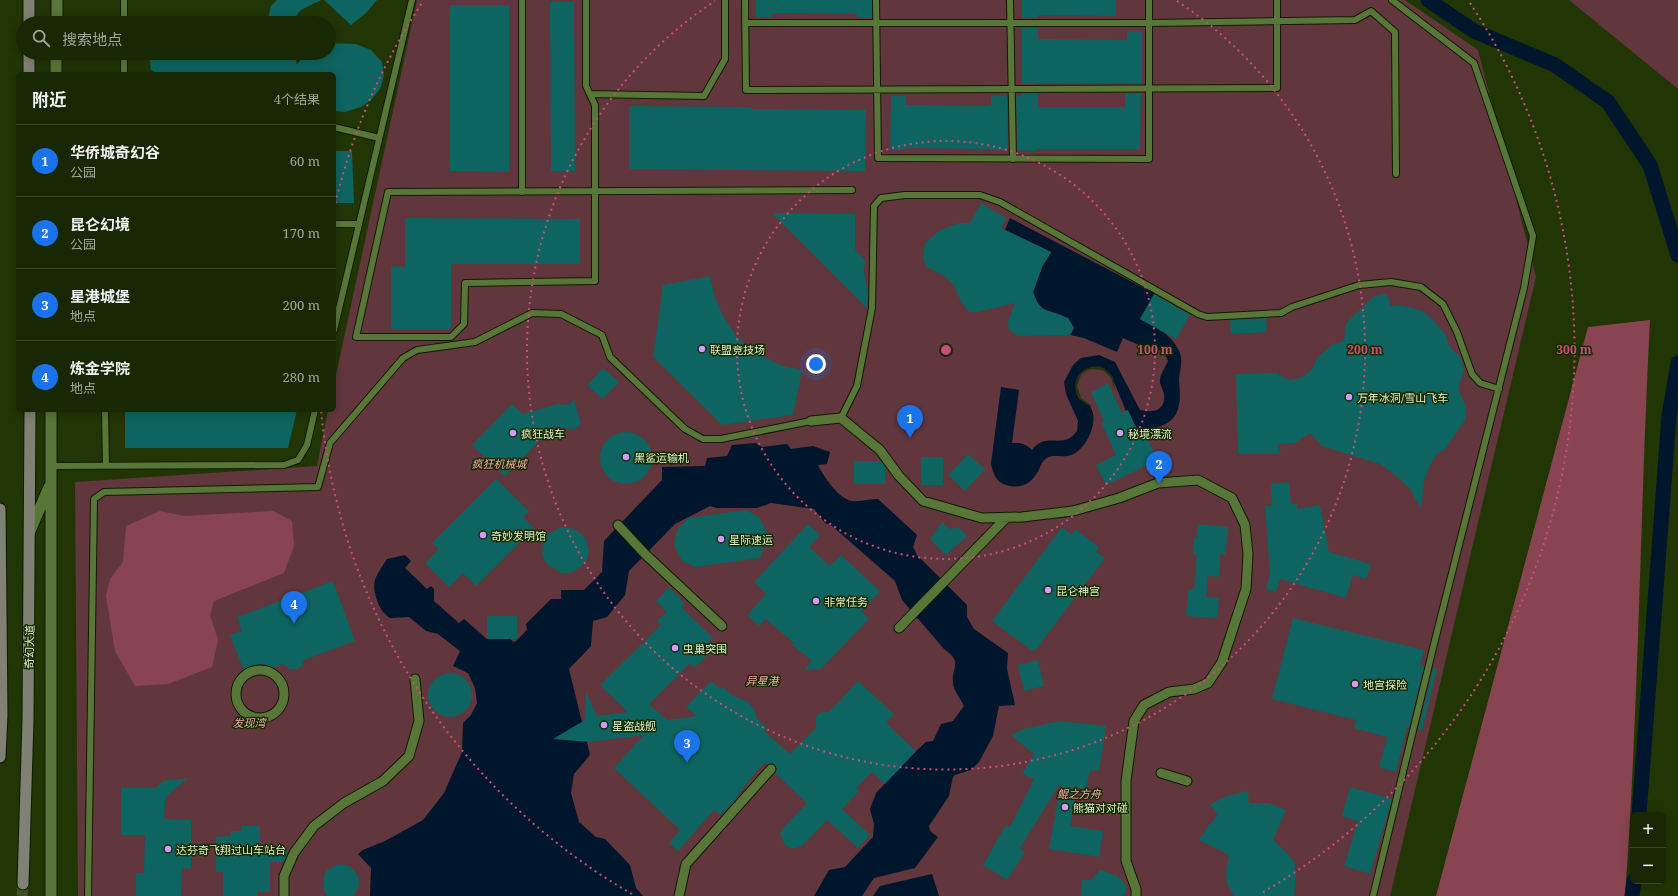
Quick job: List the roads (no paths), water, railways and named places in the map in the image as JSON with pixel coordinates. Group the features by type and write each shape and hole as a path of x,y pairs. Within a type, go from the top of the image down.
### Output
{"main road":[{"path":"29,0 29,16"},
{"path":"29,60 29,72"},
{"name":"奇幻大道","path":"23,884 28,720 30,412"},
{"path":"0,509 2,715 0,757"}],"street":[{"path":"57,16 58,0"},
{"path":"56,60 56,72"},
{"path":"51,412 51,896"},
{"path":"811,421 841,418 880,450 899,476 923,501 982,518 1006,518 1073,511 1119,498 1158,483 1198,480 1232,498 1245,525 1248,554 1246,589 1222,662 1208,683 1194,689 1169,692 1144,705 1134,721 1126,781 1126,861 1136,889 1136,896"},
{"path":"30,531 51,482"},
{"path":"899,628 963,564 1006,518"},
{"path":"618,526 645,554 722,626"},
{"path":"255,670 267,671 274,674 282,686 284,693 279,708 273,714 265,717 249,715 238,704 236,688 239,681 244,675 255,670"},
{"path":"284,896 284,876 294,853 314,826 344,803 383,781 409,756 420,721 415,679"},
{"path":"679,896 686,864 771,769"},
{"path":"1161,773 1187,781"}],"lane":[{"path":"124,0 124,16"},
{"path":"336,322 412,0"},
{"path":"522,0 522,192"},
{"path":"586,0 586,86 595,105 595,192 595,282 465,283 464,324 451,337 356,337 388,192 595,192 852,190"},
{"path":"590,94 704,96 725,59 725,0"},
{"path":"745,0 746,90 1278,88 1277,0"},
{"path":"876,0 878,158 1013,159 1149,159 1149,0"},
{"path":"1010,0 1013,159"},
{"path":"1373,896 1436,637 1524,288 1533,236 1474,63 1392,0"},
{"path":"746,23 1149,23 1355,20 1371,11 1395,32 1396,174"},
{"path":"124,60 124,72"},
{"path":"336,127 380,138"},
{"path":"841,418 857,386 872,308 874,206 881,198 905,195 980,195 1000,202 1198,314 1207,316 1281,313 1292,307 1359,285 1391,282 1421,287 1443,304 1456,332 1472,374 1480,383 1499,389"},
{"path":"336,224 359,224"},
{"path":"88,896 94,500 104,492 318,487 330,443 403,358 417,350 475,342 532,313 562,314 602,335 610,357 685,429 703,439 721,439 811,421"},
{"path":"105,412 106,465"},
{"path":"51,466 284,465 298,460 307,445 315,412"}],"water":[{"path":"1010,218 1155,294 1140,319 1162,331 1171,339 1175,343 1181,356 1179,379 1180,398 1177,411 1169,422 1158,427 1137,429 1127,410 1126,411 1110,374 1099,367 1091,367 1084,371 1076,384 1076,392 1081,400 1090,406 1093,413 1093,426 1088,438 1076,453 1047,458 1043,461 1034,477 1028,483 1020,486 1006,485 1000,482 994,474 991,464 1001,387 1019,390 1012,443 1022,444 1032,450 1041,442 1065,440 1070,438 1077,431 1078,421 1066,394 1064,382 1073,365 1081,358 1099,355 1115,362 1140,410 1150,411 1158,410 1163,404 1164,394 1160,379 1168,361 1165,354 1159,350 1150,350 1123,338 1117,352 1084,338 1070,335 1074,328 1069,320 1043,308 1036,300 1033,292 1042,267 1051,252 1005,230"},
{"path":"756,443 762,447 787,444 791,449 813,446 830,452 827,464 818,465 837,492 852,501 878,499 917,535 913,547 917,555 967,605 967,617 974,629 1008,653 1007,669 1015,705 999,706 993,736 979,762 971,770 953,777 949,796 929,826 930,831 938,837 915,868 874,878 862,896 814,896 829,870 845,867 873,837 874,824 870,809 876,793 916,751 926,742 933,741 941,724 953,721 964,706 953,686 955,665 954,658 944,649 902,600 895,581 832,526 825,523 814,509 771,503 757,508 716,508 710,506 675,524 629,571 625,595 607,617 593,621 591,646 569,669 590,755 574,774 571,793 579,822 596,837 605,839 630,865 636,888 643,896 370,896 371,868 358,854 363,850 385,841 423,820 444,793 462,752 463,723 471,715 477,703 475,688 468,673 453,666 460,651 438,634 426,631 409,617 390,618 381,608 375,593 374,583 387,559 405,555 411,561 405,568 427,589 431,586 434,589 434,601 459,623 464,619 487,639 511,639 513,642 527,630 526,624 551,599 561,599 561,590 584,590 602,572 604,541 662,480 662,467 705,466 707,458 727,456 732,445"},
{"path":"932,874 939,896 873,896 880,886"}],"waterway":[{"path":"1428,0 1474,31 1555,65 1608,102 1650,165 1678,255"},
{"path":"1639,812 1669,416 1678,363"},
{"path":"1632,896 1634,884"}],"tunnel":[{"path":"22,896 23,884"}],"place":[{"name":"联盟竞技场","path":"702,349"},
{"name":"万年冰洞/雪山飞车","path":"1349,397"},
{"name":"疯狂战车","path":"513,433"},
{"name":"秘境漂流","path":"1120,433"},
{"name":"华侨城奇幻谷","path":"910,438"},
{"name":"黑鲨运输机","path":"626,457"},
{"name":"昆仑幻境","path":"1159,484"},
{"name":"奇妙发明馆","path":"483,535"},
{"name":"星际速运","path":"721,539"},
{"name":"昆仑神宫","path":"1048,590"},
{"name":"非常任务","path":"816,601"},
{"name":"炼金学院","path":"294,624"},
{"name":"虫巢突围","path":"675,648"},
{"name":"地宫探险","path":"1355,684"},
{"name":"星盗战舰","path":"604,725"},
{"name":"星港城堡","path":"687,763"},
{"name":"熊猫对对碰","path":"1065,807"},
{"name":"达芬奇飞翔过山车站台","path":"168,849"}],"park label":[{"name":"疯狂机械城","path":"499,463"},
{"name":"异星港","path":"762,680"},
{"name":"发现湾","path":"249,722"},
{"name":"鲲之方舟","path":"1079,793"}]}
